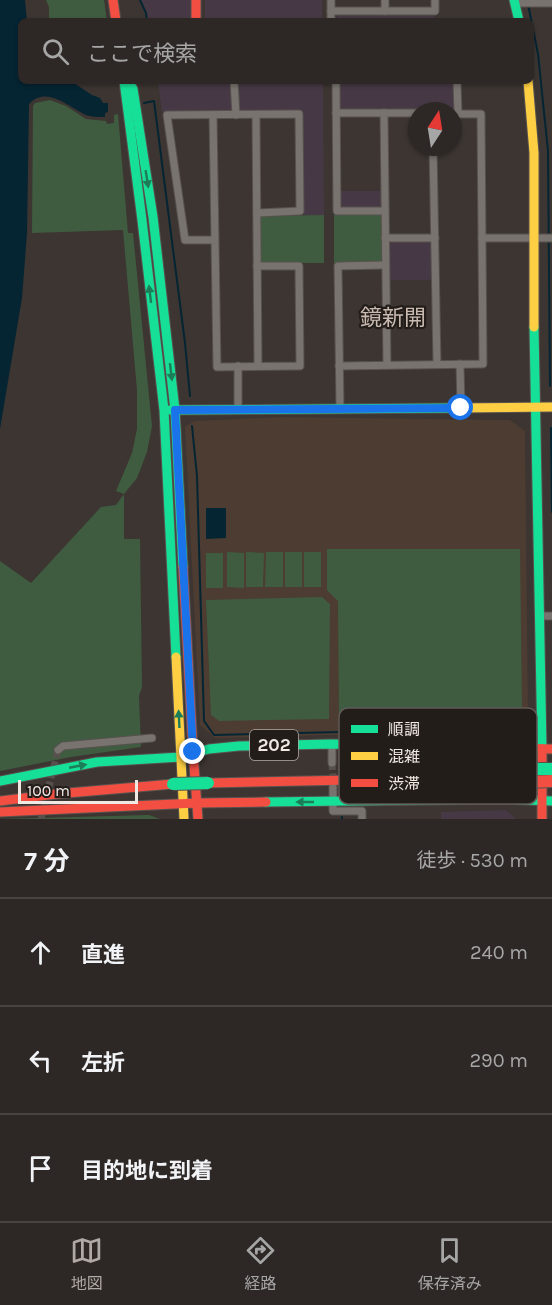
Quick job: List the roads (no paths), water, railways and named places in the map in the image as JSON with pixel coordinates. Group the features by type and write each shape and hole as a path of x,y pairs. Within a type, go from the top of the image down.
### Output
{"main road":[{"path":"113,0 116,18"},
{"path":"196,0 196,18"},
{"path":"520,18 525,2"},
{"path":"125,84 124,89 170,410 187,755 184,819"},
{"path":"528,84 534,153 546,238 534,407 539,616 547,749 547,801 542,819"},
{"path":"170,410 552,407"},
{"name":"202","path":"0,781 98,762 187,755 245,745 339,744"},
{"path":"187,755 198,819"},
{"name":"202","path":"0,801 173,784 339,780"},
{"path":"0,812 196,803 339,802"}],"street":[{"path":"331,0 331,18"},
{"path":"385,0 385,11"},
{"path":"331,11 435,11 435,0"},
{"path":"525,2 552,3"},
{"path":"234,84 236,115"},
{"path":"336,84 337,211 384,211"},
{"path":"456,102 457,84"},
{"path":"336,113 408,113"},
{"path":"384,113 387,365"},
{"path":"214,240 185,240 167,115 299,114 300,211 257,213"},
{"path":"339,366 483,364 481,114 462,114"},
{"path":"213,115 217,367 300,366 299,266 257,267"},
{"path":"256,115 258,366"},
{"path":"434,156 437,364"},
{"path":"385,238 435,238"},
{"path":"482,238 546,238"},
{"path":"340,409 338,266 385,265"},
{"path":"460,364 461,408"},
{"path":"238,366 238,409"},
{"path":"539,616 552,616"},
{"path":"58,750 63,746 152,738"},
{"path":"332,744 332,764"},
{"path":"333,787 333,811 362,811 363,819"}],"water":[{"path":"0,0 25,0 27,18 18,18 18,84 76,84 100,98 103,103 108,103 108,112 105,113 105,117 88,116 50,97 36,99 29,104 27,233 22,298 0,429"},
{"path":"206,508 226,508 226,538 206,539"}],"waterway":[{"path":"140,0 147,18"},
{"path":"528,4 531,18"},
{"path":"534,34 548,151 550,386"},
{"path":"144,103 154,101 190,396"},
{"path":"192,426 197,476 204,721 214,735 339,732"},
{"path":"551,428 552,512"}],"tunnel":[{"path":"41,819 58,750"},
{"path":"332,763 333,782"}],"district":[{"name":"鏡新開","path":"393,318"}]}
